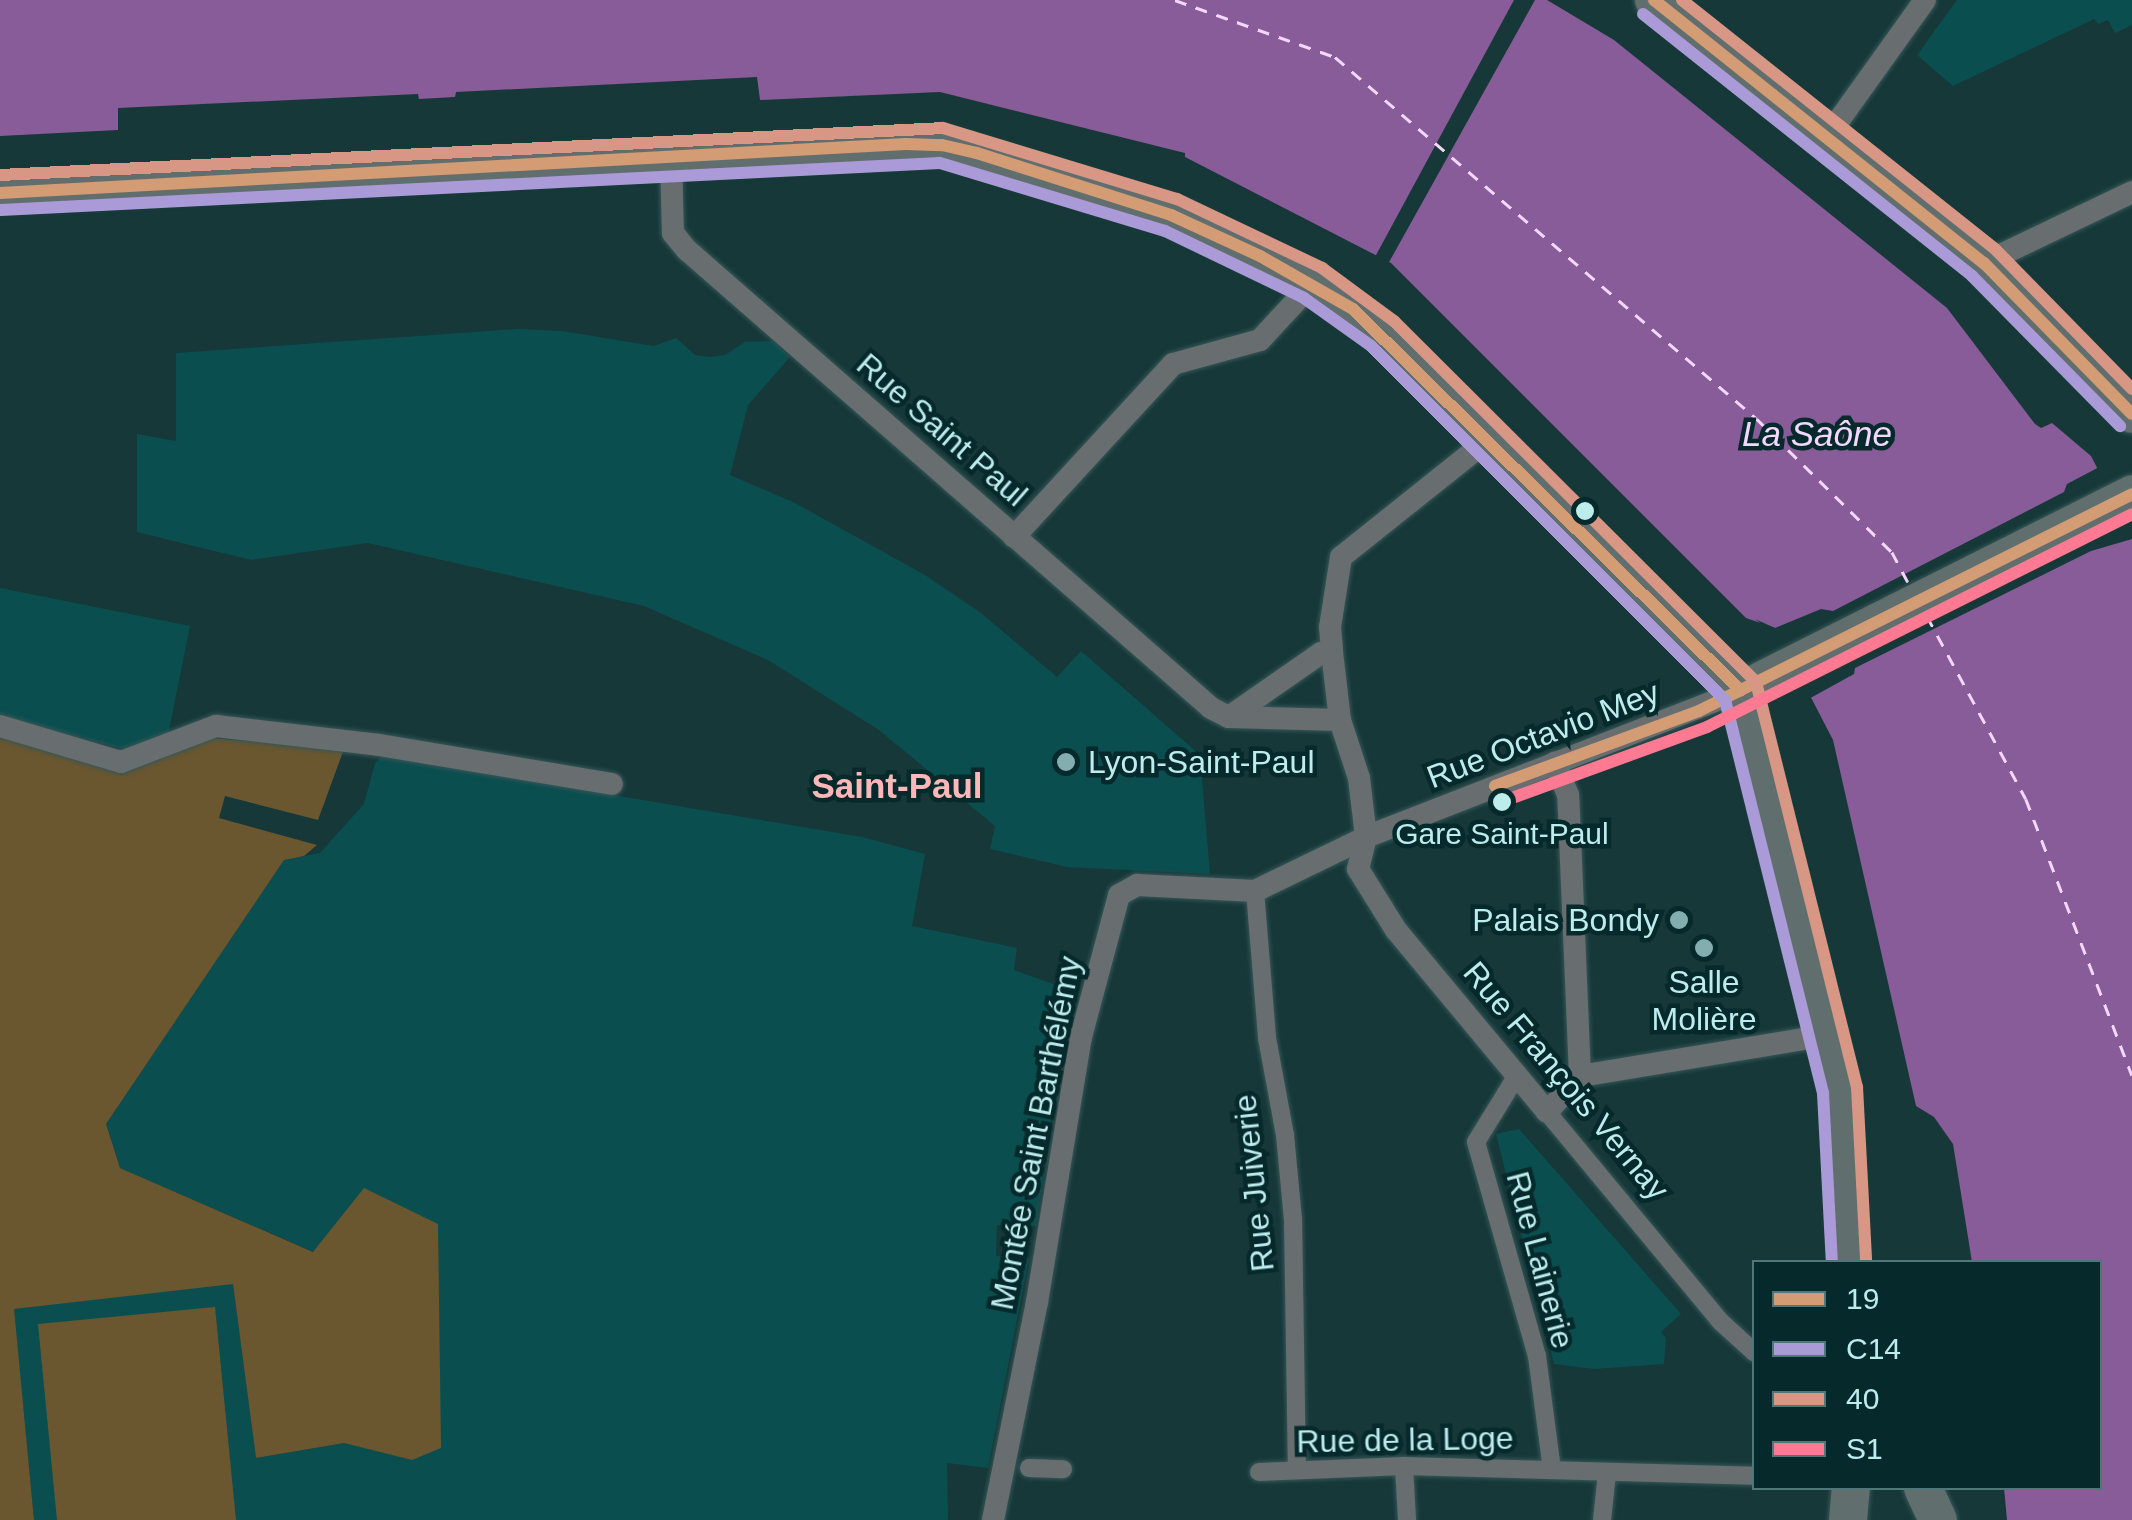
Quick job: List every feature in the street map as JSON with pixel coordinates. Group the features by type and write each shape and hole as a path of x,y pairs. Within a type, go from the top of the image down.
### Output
{"main road":[{"path":"1654,0 1984,264 2132,414"},
{"path":"0,193 942,145 1171,215 1312,283 1352,309 1489,439 1741,691 1827,1035 1846,1131 1850,1260"},
{"path":"1741,691 2132,494"},
{"path":"1848,1520 1851,1490"},
{"path":"1924,1490 1938,1520"}],"street":[{"path":"1828,136 1925,0"},
{"name":"Rue Saint Paul","path":"671,159 673,233 687,250 1211,708 1229,718"},
{"path":"1984,264 2132,192"},
{"path":"1014,537 1173,364 1260,340 1312,283"},
{"name":"Rue François Vernay","path":"1489,439 1341,558 1330,627 1340,720 1360,778 1366,838 1358,869 1378,905 1492,1041 1516,1077 1721,1322 1752,1350"},
{"path":"1229,718 1321,653 1332,652"},
{"name":"Rue Octavio Mey","path":"1254,891 1334,851 1741,691"},
{"path":"1229,718 1340,720"},
{"path":"0,726 120,762 216,726 379,745 612,784"},
{"path":"1555,764 1568,794 1580,1076"},
{"name":"Montée Saint Barthélémy","path":"993,1520 1037,1302 1082,1038 1118,894 1137,885 1254,891"},
{"name":"Rue Juiverie","path":"1254,891 1267,1038 1284,1134 1293,1219 1297,1470"},
{"path":"1547,1112 1580,1076 1827,1035"},
{"name":"Rue Lainerie","path":"1516,1077 1476,1142 1537,1356 1552,1470"},
{"path":"1404,1466 1407,1520"},
{"name":"Rue de la Loge","path":"1259,1472 1404,1466 1752,1476"},
{"path":"1029,1468 1063,1469"},
{"path":"1602,1520 1607,1473"}],"shaded area":[{"path":"1957,0 2132,0 2132,25 2115,33 2108,20 2098,24 2094,19 1953,86 1917,55"},
{"path":"518,329 562,331 654,346 676,338 695,355 710,357 725,355 745,342 773,341 790,357 748,405 730,475 795,503 925,575 981,613 1057,677 1081,651 1200,755 1210,874 1067,867 990,849 995,826 879,730 768,660 644,606 368,543 251,560 137,532 137,434 176,441 176,353"},
{"path":"0,588 190,626 167,740 129,750 0,718"},
{"path":"0,736 111,768 212,738 344,749 318,820 225,796 219,818 317,845 304,856 284,860 106,1124 120,1168 313,1252 364,1188 438,1224 441,1448 412,1460 344,1443 256,1458 233,1284 14,1309 34,1520 0,1520"},
{"path":"382,756 862,837 925,854 912,926 1017,948 1014,970 1070,990 1036,1226 997,1225 996,1256 1029,1258 988,1468 947,1463 948,1520 34,1520 13,1309 233,1283 256,1458 344,1443 412,1460 314,1252 120,1168 106,1124 284,860 320,853 364,804 375,763"},
{"path":"1519,1129 1681,1314 1661,1332 1666,1338 1664,1364 1594,1369 1554,1364 1496,1134"},
{"path":"215,1307 236,1520 57,1520 38,1324"}],"water":[{"name":"La Saône","path":"0,0 1547,0 1614,40 1947,308 2035,424 2041,428 2052,423 2091,456 2132,535 2132,1520 2007,1520 2004,1490 2102,1490 2102,1260 1972,1260 1953,1144 1934,1117 1916,1106 1833,740 1775,628 1746,618 1391,263 1185,157 1185,153 940,92 760,100 757,77 456,92 455,97 419,99 418,94 118,108 118,130 0,136"}],"pier":[{"path":"1514,0 1535,0 1388,264 1375,257"},
{"path":"2103,465 2132,524 2132,539 2091,551 1855,668 1854,674 1805,701 1771,631 1755,619 1775,628 1821,609 1833,611 2064,492 2067,484"}],"ferry route":[{"path":"1175,0 1335,57 1757,419 1892,552 1911,587"},
{"path":"1927,616 2026,799 2132,1075"}],"transit line":[{"name":"19","path":"1654,0 1984,263 2132,414"},
{"name":"40","path":"1682,0 1995,249 2132,389"},
{"name":"C14","path":"1643,14 1972,276 2120,426"},
{"name":"40","path":"0,175 943,128 1177,199 1322,268 1394,321 1756,682 1857,1087 1866,1260"},
{"name":"19","path":"0,193 906,144 942,145 977,153 1171,215 1260,256 1353,309 1741,691"},
{"name":"C14","path":"1,210 940,163 1165,231 1304,298 1371,346 1725,700 1823,1093 1832,1260"},
{"name":"19","path":"1495,786 1699,711 2132,494"},
{"name":"S1","path":"1501,802 1707,727 2132,514"}],"place":[{"name":"Lyon-Saint-Paul","path":"1066,762"},
{"name":"Gare Saint-Paul","path":"1502,802"},
{"name":"Palais Bondy","path":"1679,920"},
{"name":"Salle Molière","path":"1704,948"}],"district":[{"name":"Saint-Paul","path":"897,786"}]}
